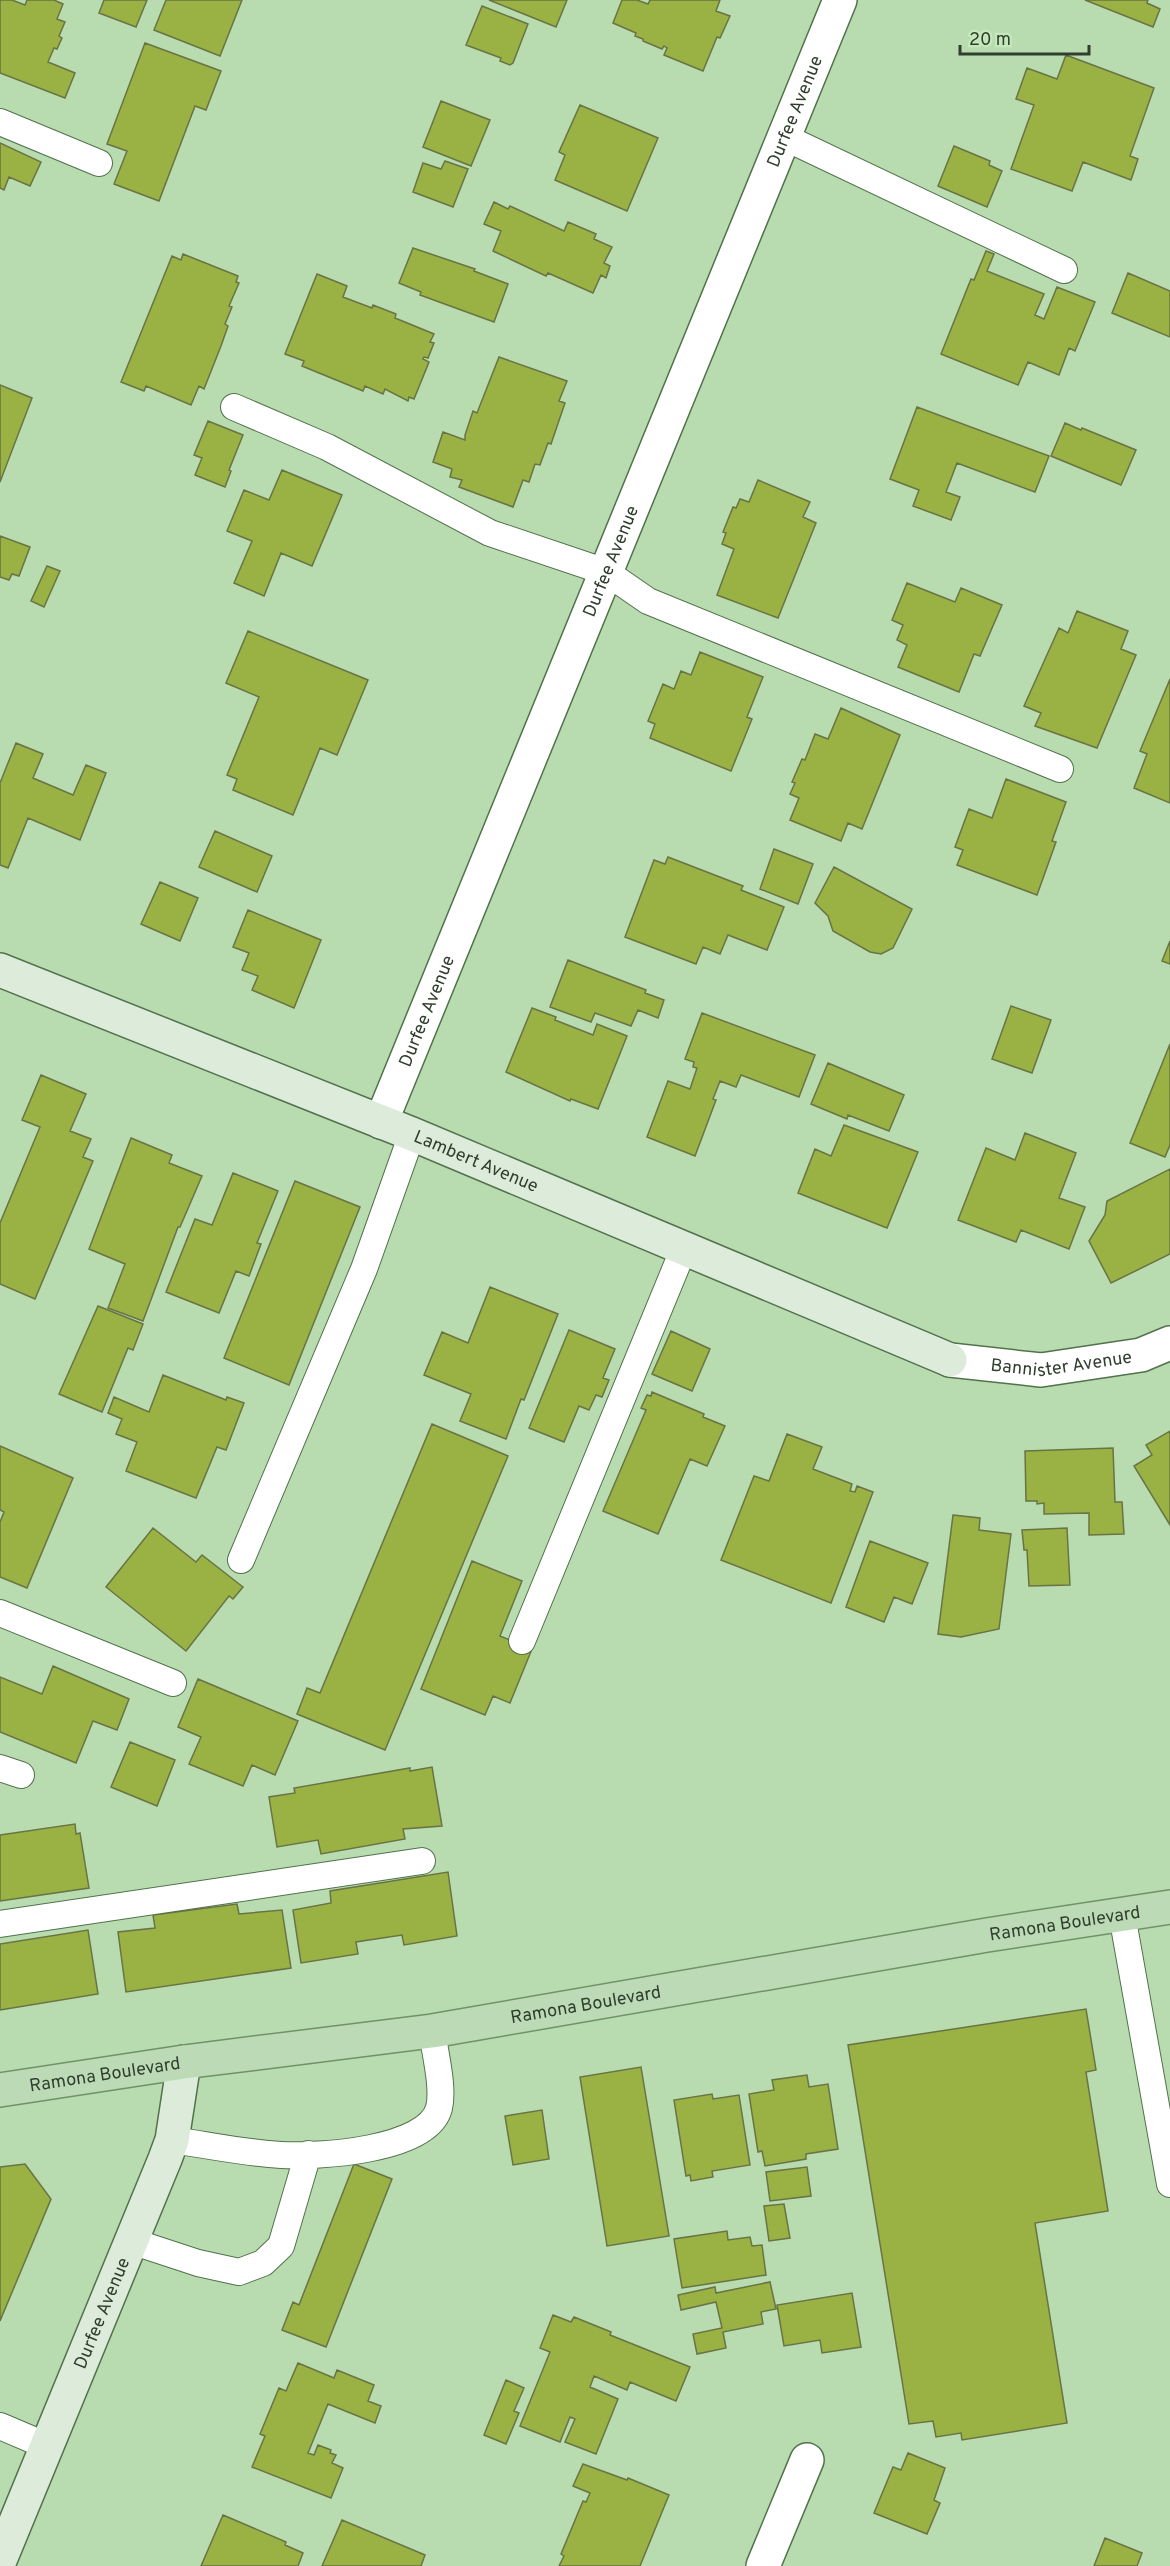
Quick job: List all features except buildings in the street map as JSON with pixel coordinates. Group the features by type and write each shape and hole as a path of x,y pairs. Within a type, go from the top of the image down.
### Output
{"main road":[{"name":"Ramona Boulevard","path":"0,2090 184,2062 432,2031 976,1937 1170,1907"}],"street":[{"name":"Durfee Avenue","path":"381,1122 840,0"},
{"name":"Lambert Avenue","path":"0,970 412,1134 950,1360"},
{"name":"Bannister Avenue","path":"950,1360 1041,1370 1141,1355 1170,1343"},
{"name":"Durfee Avenue","path":"0,2560 172,2140 184,2062"},
{"path":"763,2566 807,2460"}],"lane":[{"path":"0,122 99,163"},
{"path":"784,137 1064,270"},
{"path":"234,407 327,447 490,533 606,572 648,601 1060,769"},
{"path":"242,1560 364,1269 412,1134"},
{"path":"522,1641 684,1248"},
{"path":"0,1613 173,1683"},
{"path":"0,1924 422,1861"},
{"path":"1122,1915 1170,2184"},
{"path":"172,2140 281,2155 355,2150 402,2141 427,2127 439,2110 440,2096 432,2031"},
{"path":"131,2241 198,2263 238,2272 263,2263 281,2246 308,2154"},
{"path":"0,2426 47,2446"}]}
